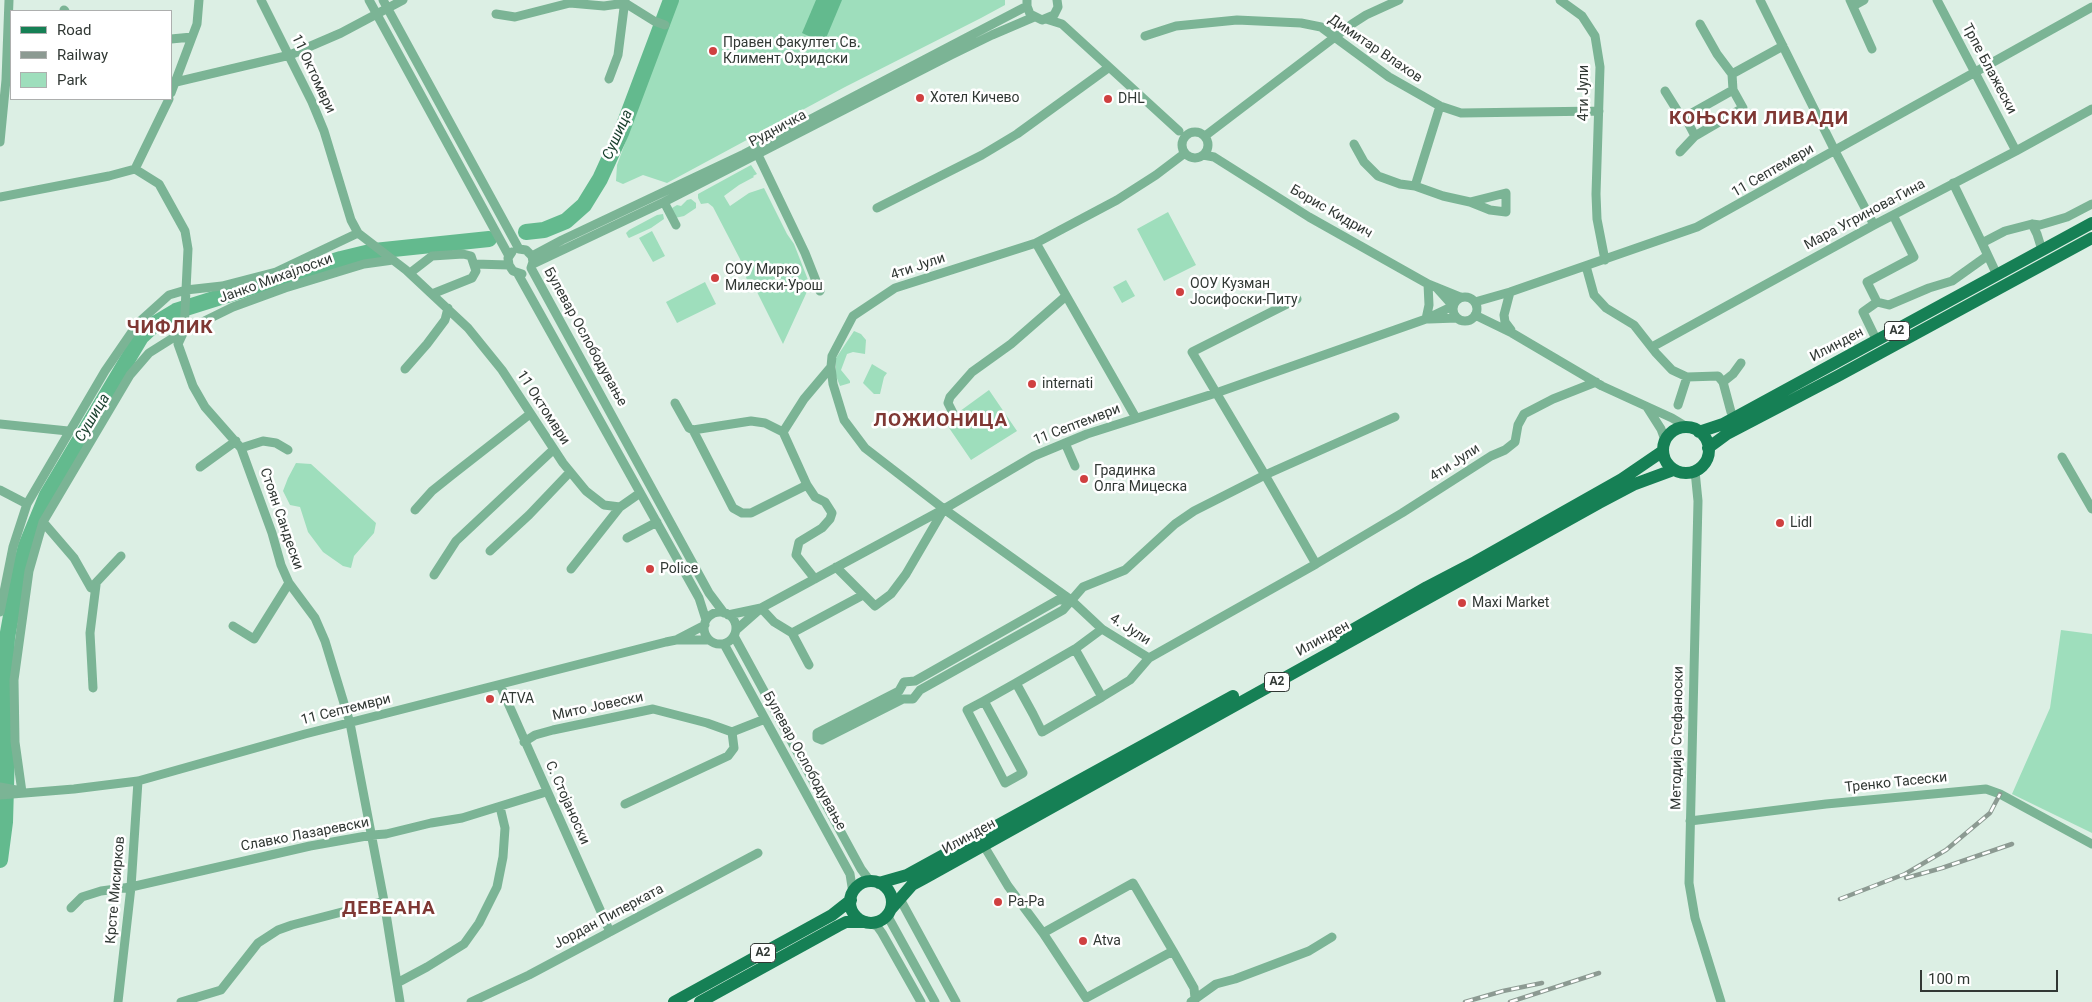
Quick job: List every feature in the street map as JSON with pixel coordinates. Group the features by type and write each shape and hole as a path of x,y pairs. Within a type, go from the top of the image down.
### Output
{"main road":[{"name":"Илинден","path":"674,1002 832,915 852,896 860,885 907,875 1552,519 1644,466 1664,446 1674,430 1693,430 1723,424 2092,223"},
{"name":"Илинден","path":"889,912 912,885 1599,503 1643,481 1674,470 1688,473 1696,471 1706,461 1708,448 1728,433 1838,376 2092,238"},
{"path":"1693,430 1704,436 1708,448"},
{"path":"1664,446 1668,465 1674,470"},
{"path":"874,882 888,890 891,896 889,912"},
{"path":"852,896 851,906 856,916 866,922"},
{"name":"A2","path":"700,1002 846,922 880,921 889,912"}],"street":[{"path":"0,142 6,80 3,42 9,0"},
{"path":"172,91 197,24 199,0"},
{"name":"11 Октомври","path":"261,0 290,55 324,131 351,220 358,233"},
{"name":"Булевар Ослободување","path":"369,0 511,265 699,598 706,623"},
{"path":"176,82 290,55 341,33 376,14 385,4 403,0"},
{"path":"1205,136 1366,15 1399,0"},
{"name":"4ти Јули","path":"1560,0 1582,16 1595,36 1600,67 1597,219 1605,260"},
{"path":"1760,0 1874,225"},
{"path":"1864,0 1851,3 1872,49"},
{"name":"Трпе Блажески","path":"1937,0 2016,151"},
{"path":"496,14 515,17 570,3 604,6 625,1 654,21 665,25"},
{"path":"609,79 618,55 625,1"},
{"path":"1027,3 1034,17 1062,24 1179,131 1185,153 1195,157 1203,155 1214,157"},
{"name":"Рудничка","path":"511,265 525,273 532,263 562,240 753,149 1027,3"},
{"path":"1046,19 1054,14 1058,3"},
{"path":"1058,3 1062,24"},
{"path":"385,4 519,249 514,250 511,265 474,264"},
{"name":"11 Септември","path":"1475,302 1605,260 1697,227 2092,7"},
{"name":"Рудничка","path":"532,263 664,202 951,55 1034,17"},
{"name":"Димитар Влахов","path":"1145,36 1176,26 1237,20 1301,23 1321,27 1389,77 1440,106 1461,113 1599,111"},
{"path":"1680,152 1695,136 1743,108 1733,90 1732,74 1717,54 1700,24"},
{"path":"172,40 192,37"},
{"path":"1732,74 1783,46"},
{"path":"876,208 982,155 1018,134 1108,68"},
{"path":"1685,117 1733,90"},
{"path":"1665,91 1680,115 1685,117 1695,136"},
{"path":"0,197 109,176 135,168 168,100"},
{"path":"1415,186 1440,106"},
{"name":"Мара Угринова-Гина","path":"1652,347 1892,215 2016,151 2092,109"},
{"path":"1179,131 1201,133 1205,136 1214,157"},
{"path":"1183,141 1190,132"},
{"path":"1354,144 1364,162 1378,176 1495,211 1506,212 1506,193 1470,202"},
{"path":"1203,155 1208,146"},
{"name":"4ти Јули","path":"944,509 865,448 844,420 833,384 831,367 832,356 853,316 895,288 1036,242 1117,200 1156,175 1185,153"},
{"path":"758,155 805,252 820,291"},
{"name":"Борис Кидрич","path":"1214,157 1309,217 1432,286"},
{"path":"135,168 159,184 184,231 188,249 184,331"},
{"path":"1953,183 1997,275"},
{"path":"664,202 676,225"},
{"path":"1982,243 2005,231 2032,224 2040,225 2067,217 2092,204"},
{"path":"1877,302 1868,282 1914,257 1892,215"},
{"path":"2032,224 2038,234 2042,250"},
{"path":"358,233 410,273 432,294 472,278 476,271 469,254 432,256 410,273"},
{"name":"Јанко Михајлоски","path":"0,612 13,547 27,504 68,431 105,371 138,323 169,296 186,290 222,286 276,272 358,233"},
{"path":"1036,242 1136,418"},
{"name":"Булевар Ослободување","path":"519,249 526,250 710,593 726,614"},
{"path":"1877,341 1862,312 1877,302 1889,305 1929,288 1952,281 1987,256"},
{"name":"Јанко Михајлоски","path":"18,792 14,680 29,570 43,522 130,375 149,353 184,331 233,307 285,288 390,257"},
{"path":"1586,266 1594,295 1606,308 1626,318 1634,325 1672,370 1687,377 1718,376 1723,382 1731,412"},
{"path":"1426,319 1457,318 1467,321 1475,315 1477,308 1475,302 1466,296 1460,297 1432,286"},
{"path":"1432,286 1453,306 1453,312 1457,318"},
{"path":"1426,319 1432,286"},
{"path":"1510,292 1504,315 1505,322 1512,333"},
{"name":"11 Октомври","path":"432,294 468,328 502,370 554,449 586,491 604,505 620,507"},
{"path":"953,413 948,403 950,397 972,372 1011,344 1066,296"},
{"path":"1426,319 1453,306 1460,297"},
{"path":"1297,299 1192,352 1316,564"},
{"path":"405,369 445,320 448,308"},
{"path":"1475,315 1512,333 1596,382 1693,430"},
{"name":"11 Септември","path":"735,633 761,608 944,509 1034,456 1087,434 1216,393 1426,319"},
{"name":"Стоян Сандески","path":"184,331 178,344 193,386 205,407 239,445 272,533 281,565 289,583 315,618 325,640 350,723 384,901 400,1002"},
{"path":"1723,382 1733,374 1741,363"},
{"path":"783,432 804,399 831,367"},
{"path":"1678,405 1687,377"},
{"name":"4ти Јули","path":"1316,564 1402,513 1491,456 1505,450 1515,442 1518,425 1524,414 1553,399 1596,382"},
{"path":"675,404 689,428 693,430 734,508 742,513 751,513 807,485"},
{"path":"1647,407 1661,429 1664,446"},
{"path":"415,510 432,491 452,474 530,414"},
{"path":"1070,600 1058,600 915,681 904,682 899,691 818,733 817,738 822,740 902,699 913,699 920,690 1063,610 1083,587 1126,570 1175,524 1194,511 1264,475 1395,417"},
{"path":"693,430 751,421 765,423 783,432 807,485 815,497 825,502 832,513 830,519 822,528 799,542 796,555 814,578"},
{"path":"0,424 68,431"},
{"path":"200,467 239,445 264,441 276,443 288,450"},
{"path":"1065,443 1075,466"},
{"path":"434,575 456,541 554,449"},
{"path":"2062,457 2092,509"},
{"name":"Методија Стефаноски","path":"1696,471 1698,501 1689,883 1695,918 1721,1002"},
{"path":"490,551 529,515 570,472"},
{"path":"0,490 27,504"},
{"path":"571,569 620,507 640,493"},
{"path":"836,567 875,606 891,594 906,574 944,509"},
{"name":"4. Јули","path":"944,509 1070,600 1102,629 1149,658 1316,564"},
{"path":"43,522 74,558 91,588 96,585 121,556"},
{"path":"627,538 656,522"},
{"path":"233,626 254,639 289,583"},
{"path":"92,688 90,633 96,585"},
{"path":"792,633 863,595"},
{"path":"761,608 774,622 792,633 809,665"},
{"name":"11 Септември","path":"726,614 761,608"},
{"path":"714,614 726,614 734,621 735,633 724,644 717,644 709,640 704,630 706,623 714,614"},
{"name":"11 Септември","path":"676,640 706,623"},
{"path":"984,701 1023,773 1005,783 967,710 1075,649 1102,629"},
{"name":"Булевар Ослободување","path":"735,633 861,869 874,882"},
{"name":"11 Септември","path":"0,795 138,781 350,723 676,640 709,640"},
{"name":"Булевар Ослободување","path":"724,644 850,874 852,896"},
{"path":"1075,649 1102,697"},
{"path":"1016,683 1042,732 1130,680 1149,658"},
{"name":"С. Стојаноски","path":"500,685 546,792 610,932"},
{"name":"Мито Јовески","path":"524,742 535,735 552,730 653,709 707,723 732,732"},
{"path":"625,804 728,756 734,748 732,732 765,719"},
{"name":"Крсте Мисирков","path":"118,1002 131,887 138,781"},
{"name":"11 Септември","path":"0,787 18,792"},
{"name":"Тренко Тасески","path":"1690,821 1826,804 1986,790 2000,794 2092,844"},
{"name":"Славко Лазаревски","path":"71,908 82,897 310,846 386,834 462,818 546,792"},
{"path":"397,983 464,944 479,923 497,887 503,857 505,828 500,807"},
{"path":"984,846 1008,886 1043,933 1088,1000 1173,951"},
{"name":"Јордан Пиперката","path":"472,1002 529,975 758,853"},
{"path":"1043,933 1133,883 1194,988 1193,1000"},
{"path":"900,898 956,1002"},
{"path":"181,1002 221,990 258,943 278,930 292,924 384,901"},
{"path":"889,912 935,1002"},
{"path":"866,922 877,926 882,933 921,1002"},
{"path":"1193,1000 1216,984 1235,979 1309,951 1332,936"}],"green space":[{"path":"678,0 1005,0 1005,5 845,87 667,183 643,175 623,184 616,181 617,165"},
{"path":"751,165 757,174 724,196 730,206 749,193 764,188 794,244 810,285 783,344 757,292 748,283 740,259 713,207 708,203 701,204 698,198 698,194"},
{"path":"691,199 696,203 696,208 684,216 675,218 672,208 677,205 681,206"},
{"path":"1168,212 1196,265 1164,281 1137,229"},
{"path":"663,214 664,219 651,228 628,237 626,233 629,230 657,215"},
{"path":"652,231 665,256 653,262 639,238"},
{"path":"1126,280 1135,296 1122,303 1113,287"},
{"path":"705,282 716,304 677,323 666,302"},
{"path":"854,331 861,334 866,340 865,354 853,352 847,354 841,370 850,383 840,386 836,376 836,358"},
{"path":"872,364 887,373 884,377 880,394 874,394 863,383"},
{"path":"989,390 1017,431 971,460 945,422"},
{"path":"296,463 311,464 376,523 374,533 354,556 351,568 343,566 323,552 308,532 300,507 290,505 283,491"},
{"path":"2061,630 2092,634 2092,833 2012,794 2050,708"}],"shaded area":[{"path":"816,0 842,0 824,43 802,33"}],"waterway":[{"name":"Сушица","path":"526,232 544,230 566,221 584,205 600,179 621,133 671,0"},
{"name":"Сушица","path":"0,860 5,822 7,638 18,577 26,546 47,495 141,337 156,323 176,311 341,259 374,251 489,239"}],"railway":[{"path":"1840,899 1905,874 1946,850 1990,813 2000,794"},
{"path":"1906,878 2012,844"},
{"path":"1510,1002 1599,973"},
{"path":"1465,1002 1503,991 1542,983"}],"place":[{"name":"Правен Факултет Св. Климент Охридски","path":"713,51"},
{"name":"Хотел Кичево","path":"920,98"},
{"name":"DHL","path":"1108,99"},
{"name":"СОУ Мирко Милески-Урош","path":"715,278"},
{"name":"ООУ Кузман Јосифоски-Питу","path":"1180,292"},
{"name":"internati","path":"1032,384"},
{"name":"Градинка Олга Мицеска","path":"1084,479"},
{"name":"Lidl","path":"1780,523"},
{"name":"Police","path":"650,569"},
{"name":"Maxi Market","path":"1462,603"},
{"name":"ATVA","path":"490,699"},
{"name":"Ра-Ра","path":"998,902"},
{"name":"Atva","path":"1083,941"}],"district":[{"name":"КОЊСКИ ЛИВАДИ","path":"1759,119"},
{"name":"ЧИФЛИК","path":"170,328"},
{"name":"ЛОЖИОНИЦА","path":"941,421"},
{"name":"ДЕВЕАНА","path":"389,909"}]}
